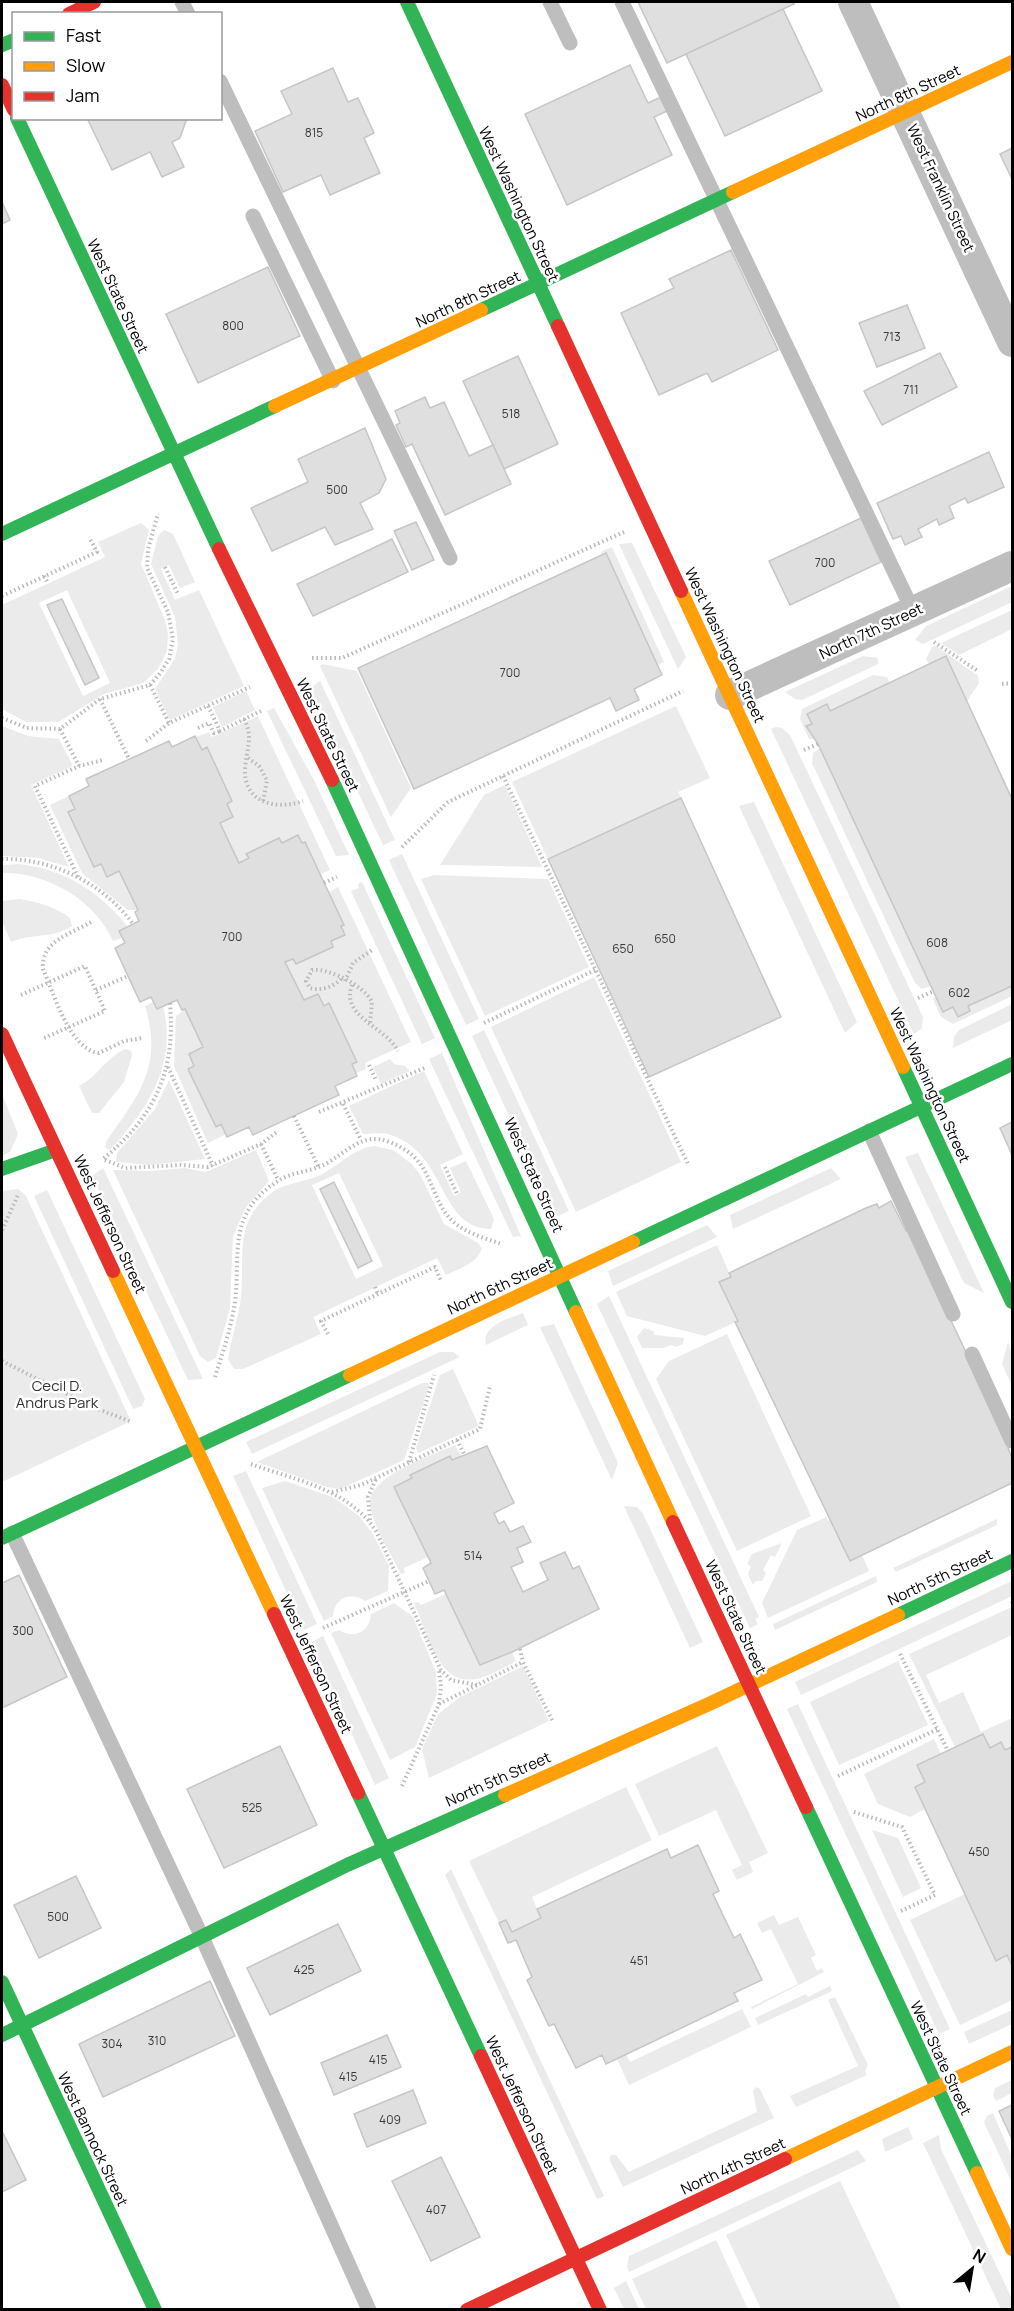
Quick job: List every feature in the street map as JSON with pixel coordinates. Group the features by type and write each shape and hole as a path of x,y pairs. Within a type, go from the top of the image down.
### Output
{"street":[{"path":"73,12 94,2"},
{"name":"West Washington Street","path":"407,2 1012,1302"},
{"name":"West Franklin Street","path":"853,2 1012,342"},
{"name":"North 8th Street","path":"2,534 174,456 1012,62"},
{"path":"2,85 12,107"},
{"name":"West State Street","path":"18,120 174,456 376,871 560,1276 1012,2249"},
{"name":"North 7th Street","path":"730,695 1012,566"},
{"name":"West Jefferson Street","path":"2,1034 600,2310"},
{"name":"North 6th Street","path":"7,1535 1012,1064"},
{"path":"2,1169 56,1150"},
{"name":"North 5th Street","path":"2,2035 201,1935 384,1849 749,1685 1012,1561"},
{"name":"West Bannock Street","path":"2,1982 155,2310"},
{"name":"North 4th Street","path":"467,2310 1012,2052"}],"lane":[{"path":"550,2 570,43"},
{"path":"622,2 913,611"},
{"path":"222,85 450,558"},
{"path":"253,216 333,381"},
{"path":"869,1131 953,1314"},
{"path":"972,1354 1012,1441"},
{"path":"7,1535 201,1935 369,2310"}],"path":[{"path":"2,718 27,728 60,729 100,699 150,685 169,660 173,639 168,612 147,568 148,549 158,514"},
{"path":"312,658 342,658 627,530 647,517"},
{"path":"2,596 96,552 89,537"},
{"path":"165,567 178,594"},
{"path":"44,576 48,584"},
{"path":"934,642 978,671"},
{"path":"1002,684 1012,683"},
{"path":"150,685 169,723"},
{"path":"146,741 169,723 250,687"},
{"path":"402,847 448,802 683,691"},
{"path":"100,699 129,759"},
{"path":"208,706 220,731"},
{"path":"198,728 209,723 214,733 261,711"},
{"path":"244,719 250,736 245,769 248,787 263,802 280,806 303,801"},
{"path":"60,729 79,766"},
{"path":"804,750 818,744"},
{"path":"248,758 259,766 267,780 263,802"},
{"path":"78,877 35,786 79,766 103,760"},
{"path":"503,776 689,1166"},
{"path":"2,859 37,862 78,877 116,905 133,924"},
{"path":"324,883 337,877"},
{"path":"91,922 45,950 43,969 70,1027 80,1044 92,1053 99,1053 124,1041 143,1038"},
{"path":"370,1024 372,1002 369,996 343,980 318,969 312,970 306,981 310,988 314,989 333,985 343,980 353,963 372,950"},
{"path":"21,995 85,966 105,1011 42,1039"},
{"path":"484,1023 596,970"},
{"path":"96,990 128,976"},
{"path":"351,985 349,998 356,1013 388,1037 398,1051"},
{"path":"918,998 934,991"},
{"path":"170,1003 168,1067 153,1105 132,1132 103,1159 115,1166 133,1168 213,1166 261,1144 278,1131"},
{"path":"369,1065 376,1080"},
{"path":"168,1067 213,1166"},
{"path":"320,1112 427,1067"},
{"path":"343,1104 361,1140"},
{"path":"294,1116 319,1168"},
{"path":"215,1377 235,1301 237,1235 252,1207 278,1180 319,1168 361,1140 385,1141 412,1154 429,1175 450,1219 469,1231 502,1244"},
{"path":"261,1144 278,1180"},
{"path":"445,1167 458,1194"},
{"path":"2,1230 20,1190"},
{"path":"327,1334 321,1321 435,1267 441,1281"},
{"path":"375,1287 378,1295"},
{"path":"2,1361 95,1408 132,1422"},
{"path":"408,1463 434,1375"},
{"path":"332,1492 352,1489 480,1429 490,1386"},
{"path":"457,1440 464,1454"},
{"path":"251,1464 332,1492 353,1505 370,1522 438,1664 451,1680 477,1685"},
{"path":"370,1522 368,1497 379,1477"},
{"path":"323,1628 429,1581"},
{"path":"520,1649 553,1722"},
{"path":"900,1654 948,1751"},
{"path":"439,1704 524,1662"},
{"path":"402,1786 439,1704 441,1687 438,1664"},
{"path":"838,1776 938,1729"},
{"path":"854,1812 902,1827 935,1895 901,1911"}],"green space":[{"path":"141,523 149,530 141,564 165,620 168,634 167,651 158,669 143,683 104,694 58,722 26,722 2,709 2,605 105,557 98,542","holes":["67,590 110,683 83,696 39,603"]},
{"path":"164,530 173,534 195,582 180,588 169,565 161,569 175,600 199,590 244,686 170,720 155,689 175,659 178,644 175,617 151,564 158,536"},
{"path":"632,543 686,657 678,669 619,544"},
{"path":"612,547 664,662 654,667 601,552"},
{"path":"1012,586 1012,602 923,644 915,640 926,626"},
{"path":"1012,610 1012,629 959,655 941,643"},
{"path":"936,646 978,676 979,683 967,701 926,659 932,647"},
{"path":"863,656 878,658 878,664 802,700 795,699 785,692"},
{"path":"322,664 357,671 411,788 391,817 320,666"},
{"path":"873,675 887,677 890,683 830,711 826,705 807,714 812,724 806,727 814,739 809,739 800,719 802,709"},
{"path":"320,681 395,840 383,845 309,689"},
{"path":"246,691 255,710 222,727 213,707"},
{"path":"676,706 710,778 678,792 681,798 548,859 512,782"},
{"path":"274,708 314,780 349,855 336,856 267,711"},
{"path":"258,716 330,870 321,874 305,842 302,843 298,835 282,843 279,838 247,853 249,858 239,863 220,823 233,817 227,804 232,801 207,747 202,750 196,737 209,732 212,737"},
{"path":"2,726 28,736 59,739 73,766 31,785 69,867 38,858 2,856"},
{"path":"782,728 790,735 923,1017 922,1028 914,1034 771,729"},
{"path":"820,748 931,986 922,989 915,983 812,763 813,753"},
{"path":"505,785 542,867 440,865 484,795"},
{"path":"69,796 75,809 69,812 107,877 119,871 138,910 128,910 82,873 50,805"},
{"path":"754,802 857,1022 845,1033 739,806"},
{"path":"402,854 479,1019 466,1025 389,860"},
{"path":"19,864 51,871 92,892 105,902 128,927 119,931 122,938 113,941 105,926 94,913 68,891 36,877 2,873 2,865"},
{"path":"434,875 548,879 589,967 485,1016 421,879"},
{"path":"362,882 435,1038 422,1044 351,891 359,888 358,884"},
{"path":"338,887 411,1042 365,1063 366,1069 356,1073 329,1004 324,1006 318,994 304,1000 285,962 293,959 296,964 333,947 331,941 345,935 341,926 344,925 329,892"},
{"path":"19,899 58,910 70,918 72,926 57,933 11,942 2,921 2,901"},
{"path":"594,977 681,1162 576,1212 491,1027"},
{"path":"1012,986 1012,996 953,1024 941,1017 933,999 936,995 943,1011 953,1007 958,1017 970,1011 968,1006"},
{"path":"153,1002 157,1009 163,1006 166,1024 167,1041 161,1072 155,1088 138,1116 109,1150 105,1147 107,1140 138,1093 150,1062 150,1027 145,1006"},
{"path":"1012,1004 1012,1020 953,1048 954,1037 959,1030"},
{"path":"185,1009 203,1047 189,1054 194,1066 189,1070 215,1126 221,1124 226,1134 208,1143 174,1066 176,1016"},
{"path":"484,1030 569,1211 556,1217 472,1036"},
{"path":"125,1049 131,1051 132,1055 124,1082 99,1113 92,1113 79,1086 91,1078 112,1057"},
{"path":"442,1053 521,1236 513,1237 429,1059"},
{"path":"390,1059 394,1064 405,1066 410,1071 381,1084 373,1067"},
{"path":"424,1071 463,1154 440,1165 454,1196 461,1192 450,1168 466,1161 494,1219 491,1229 474,1225 461,1217 423,1158 409,1144 388,1134 363,1134 349,1106"},
{"path":"169,1080 205,1159 149,1165 116,1162 117,1153 155,1109"},
{"path":"2,1094 18,1134 10,1152 2,1156"},
{"path":"367,1147 393,1150 412,1164 421,1176 444,1224 478,1243 482,1248 480,1253 467,1265 446,1275 437,1258 313,1317 321,1334 243,1369 234,1369 228,1359 240,1304 244,1239 252,1214 274,1191 322,1174","holes":["339,1173 383,1266 356,1279 312,1185"]},
{"path":"256,1150 269,1181 246,1207 233,1236 230,1308 216,1358 208,1362 200,1356 113,1170 151,1171 184,1168 206,1172"},
{"path":"918,1153 984,1293 964,1283 905,1157"},
{"path":"103,1168 203,1379 188,1380 92,1176"},
{"path":"831,1168 841,1179 733,1229 730,1215"},
{"name":"Cecil D. Andrus Park","path":"18,1189 26,1196 129,1417 127,1423 2,1482 2,1191"},
{"path":"47,1190 145,1399 142,1406 133,1409 34,1196"},
{"path":"707,1225 717,1237 613,1286 608,1271"},
{"path":"717,1245 731,1277 719,1282 738,1321 705,1336 627,1316 616,1292"},
{"path":"609,1296 759,1617 755,1619 758,1624 750,1628 597,1304"},
{"path":"523,1313 528,1325 486,1345 488,1332 492,1328 504,1320"},
{"path":"554,1324 618,1463 612,1480 540,1327"},
{"path":"644,1328 654,1331 654,1335 684,1338 683,1344 676,1347 671,1345 663,1348 642,1348 637,1337"},
{"path":"727,1334 811,1516 737,1551 656,1379 669,1361"},
{"path":"1008,1342 1012,1353 1012,1386 1002,1364"},
{"path":"440,1352 453,1352 460,1357 252,1454 246,1442"},
{"path":"453,1369 479,1426 418,1453 416,1448 440,1375"},
{"path":"422,1383 428,1383 429,1386 404,1460 340,1489 327,1487 257,1462"},
{"path":"455,1445 461,1456 452,1460 450,1456 395,1487 428,1557 404,1568 405,1573 401,1574 375,1524 370,1506 371,1495 378,1486 402,1468"},
{"path":"246,1471 317,1624 304,1630 233,1476"},
{"path":"285,1481 333,1497 359,1516 373,1534 389,1566 388,1591 365,1601 354,1597 344,1598 336,1605 333,1616 324,1621 262,1488"},
{"path":"624,1506 637,1507 643,1514 703,1642 690,1648"},
{"path":"827,1517 828,1521 831,1519 850,1560 862,1555 869,1571 768,1618 762,1603 797,1530"},
{"path":"997,1519 997,1525 896,1572 893,1568"},
{"path":"782,1543 775,1557 771,1555 763,1570 766,1573 762,1581 756,1581 753,1585 748,1574 751,1567 747,1564 752,1554"},
{"path":"876,1576 877,1582 775,1630 773,1624"},
{"path":"1012,1581 1012,1596 801,1695 795,1682"},
{"path":"446,1594 480,1665 512,1652 516,1661 491,1674 474,1679 460,1678 448,1672 432,1648 414,1603 418,1602 421,1605"},
{"path":"394,1603 413,1617 436,1672 437,1694 415,1747 390,1760 331,1633 339,1630 350,1634 360,1633 368,1625 371,1614"},
{"path":"1012,1607 1012,1635 926,1675 939,1703 963,1692 981,1732 1012,1718 1012,1747 1005,1750 1001,1742 990,1748 983,1734 955,1747 909,1654"},
{"path":"323,1636 389,1778 375,1785 310,1643"},
{"path":"898,1661 928,1725 839,1765 810,1702"},
{"path":"523,1666 549,1721 429,1778 422,1749 438,1714 460,1697"},
{"path":"798,1704 950,2029 939,2034 787,1709"},
{"path":"934,1739 941,1754 917,1765 925,1782 915,1787 925,1809 910,1817 878,1804 864,1774"},
{"path":"717,1746 768,1853 749,1862 753,1872 737,1880 732,1870 742,1865 716,1810 659,1836 635,1784"},
{"path":"626,1787 652,1840 532,1897 541,1918 512,1932 506,1920 499,1923 469,1861"},
{"path":"872,1830 898,1838 921,1888 903,1897"},
{"path":"451,1869 604,2196 598,2199 445,1875"},
{"path":"965,1894 997,1960 1007,1955 1012,1966 1012,2000 960,2025 910,1920"},
{"path":"774,1915 779,1925 798,1917 816,1955 811,1958 817,1971 822,1968 824,1972 752,2009 751,2007 798,1984 771,1929 762,1933 757,1923"},
{"path":"830,1986 832,1991 758,2025 755,2018 806,1994 808,1997"},
{"path":"835,1997 868,2065 865,2071 867,2075 796,2107 790,2096 858,2066 828,2000"},
{"path":"742,2009 751,2027 629,2085 617,2059 626,2054 630,2062"},
{"path":"1012,2010 1012,2024 969,2044 964,2032"},
{"path":"1012,2080 1012,2093 996,2101 993,2096 995,2088"},
{"path":"756,2087 760,2089 774,2118 623,2187 609,2159 611,2155 616,2155 629,2172 757,2112 753,2091"},
{"path":"993,2113 1012,2157 1012,2183 984,2122 987,2116"},
{"path":"908,2127 913,2139 885,2152 882,2139"},
{"path":"939,2135 941,2149 1012,2299 1012,2309 1001,2309 923,2143"},
{"path":"858,2150 866,2161 629,2272 627,2267 629,2256"},
{"path":"840,2181 901,2309 761,2309 726,2235"},
{"path":"716,2240 748,2309 646,2309 632,2279"},
{"path":"626,2281 639,2309 624,2309 614,2288"}],"building":[{"path":"638,2 792,2 794,4 667,63"},
{"path":"783,9 822,91 725,136 686,54"},
{"path":"630,65 648,103 661,97 667,111 654,117 672,155 567,205 525,114"},
{"path":"333,68 348,102 358,98 374,133 364,138 380,173 330,195 321,175 283,192 255,131 292,114 281,91"},
{"path":"88,120 186,120 180,138 172,142 184,167 162,177 150,152 112,170"},
{"path":"1012,148 1012,179 1000,154"},
{"path":"2,202 10,220 2,224"},
{"path":"731,250 778,350 712,382 707,373 659,395 621,313 674,288 669,279"},
{"path":"268,267 300,336 198,383 166,314"},
{"path":"907,305 925,348 877,367 859,323"},
{"path":"940,353 957,387 882,425 864,391"},
{"path":"518,356 558,444 504,469 463,381"},
{"path":"425,397 430,408 444,402 469,456 493,445 511,484 445,515 412,444 406,447 396,425 400,423 395,411"},
{"path":"365,428 386,479 379,493 360,503 373,529 335,545 325,527 272,551 251,508 308,482 298,459"},
{"path":"989,452 1004,487 968,503 965,498 949,506 954,518 939,525 937,519 918,529 922,537 905,545 901,536 893,539 877,503"},
{"path":"861,518 881,562 790,605 769,561"},
{"path":"416,522 434,560 412,570 394,531"},
{"path":"392,539 408,572 313,616 297,584"},
{"path":"606,553 662,675 634,689 639,700 616,711 610,698 414,789 358,668"},
{"path":"62,599 99,678 85,685 47,605"},
{"path":"946,656 1012,799 1012,986 968,1006 970,1011 958,1017 953,1007 943,1012 818,744 806,726 812,724 807,714 827,704 830,711"},
{"path":"195,736 202,750 207,747 232,801 227,804 233,817 220,823 239,863 249,858 246,854 279,838 282,843 298,835 302,843 305,842 344,925 341,926 345,935 331,941 333,947 296,964 293,959 285,962 304,1000 318,994 324,1006 329,1003 357,1062 352,1064 357,1076 335,1086 339,1095 253,1135 249,1127 227,1137 221,1124 216,1127 188,1069 194,1066 189,1054 203,1047 185,1009 182,1010 177,1000 157,1009 151,997 140,1002 115,948 125,943 119,931 139,921 135,912 138,910 119,871 107,877 101,864 94,867 68,812 75,809 69,796 89,786 86,779 169,741 172,747"},
{"path":"681,798 781,1017 649,1077 548,859"},
{"path":"1012,1122 1012,1155 1000,1128"},
{"path":"334,1182 372,1261 358,1268 320,1189"},
{"path":"891,1201 906,1231 908,1230 1011,1447 1008,1448 1012,1458 1012,1483 850,1561 735,1322 738,1321 719,1282 731,1277 729,1273 866,1208 877,1204 879,1208"},
{"path":"487,1446 514,1503 494,1513 499,1524 504,1521 510,1532 523,1526 531,1542 517,1548 523,1562 511,1567 523,1592 548,1580 540,1563 565,1552 573,1569 579,1566 599,1609 512,1652 480,1665 444,1590 435,1594 423,1568 431,1563 394,1487 412,1478 410,1475 450,1456 452,1460"},
{"path":"19,1575 67,1677 2,1708 2,1583"},
{"path":"983,1734 990,1748 1001,1742 1005,1750 1012,1747 1012,1966 1007,1955 996,1961 915,1787 925,1782 917,1765"},
{"path":"280,1746 317,1825 224,1868 187,1789"},
{"path":"698,1845 719,1891 713,1894 734,1938 740,1934 762,1980 734,1993 738,2001 606,2064 602,2055 576,2068 554,2024 549,2026 527,1980 532,1977 516,1940 508,1943 499,1923 506,1920 512,1932 541,1918 537,1909 667,1849 671,1858"},
{"path":"76,1876 101,1928 39,1958 14,1905"},
{"path":"338,1924 361,1971 270,2015 247,1968"},
{"path":"210,1981 235,2036 103,2097 79,2044"},
{"path":"387,2035 401,2067 334,2095 321,2063"},
{"path":"413,2090 426,2123 367,2147 354,2114"},
{"path":"1012,2105 1012,2139 999,2111"},
{"path":"2,2131 26,2180 2,2192"},
{"path":"441,2157 480,2237 431,2261 392,2181"}],"traffic: fast":[{"path":"407,2 558,326"},
{"path":"2,45 12,41"},
{"path":"18,120 219,549"},
{"path":"481,310 733,192"},
{"path":"2,534 275,406"},
{"path":"332,780 576,1312"},
{"path":"633,1242 1012,1064"},
{"path":"903,1067 1012,1302"},
{"path":"2,1169 56,1150"},
{"path":"2,1538 350,1375"},
{"path":"898,1615 1012,1561"},
{"path":"358,1793 481,2056"},
{"path":"2,2035 347,1865 505,1795"},
{"path":"806,1807 977,2173"},
{"path":"2,1982 155,2310"}],"traffic: slow":[{"path":"733,192 1012,62"},
{"path":"275,406 481,310"},
{"path":"681,591 903,1067"},
{"path":"350,1375 633,1242"},
{"path":"113,1271 274,1614"},
{"path":"576,1312 673,1522"},
{"path":"505,1795 709,1704 898,1615"},
{"path":"785,2159 1012,2052"},
{"path":"977,2173 1012,2249"}],"traffic: jam":[{"path":"73,12 94,2"},
{"path":"2,85 12,106"},
{"path":"558,326 681,591"},
{"path":"219,549 332,780"},
{"path":"2,1034 113,1271"},
{"path":"673,1522 806,1807"},
{"path":"274,1614 358,1793"},
{"path":"481,2056 600,2310"},
{"path":"467,2310 785,2159"}]}
